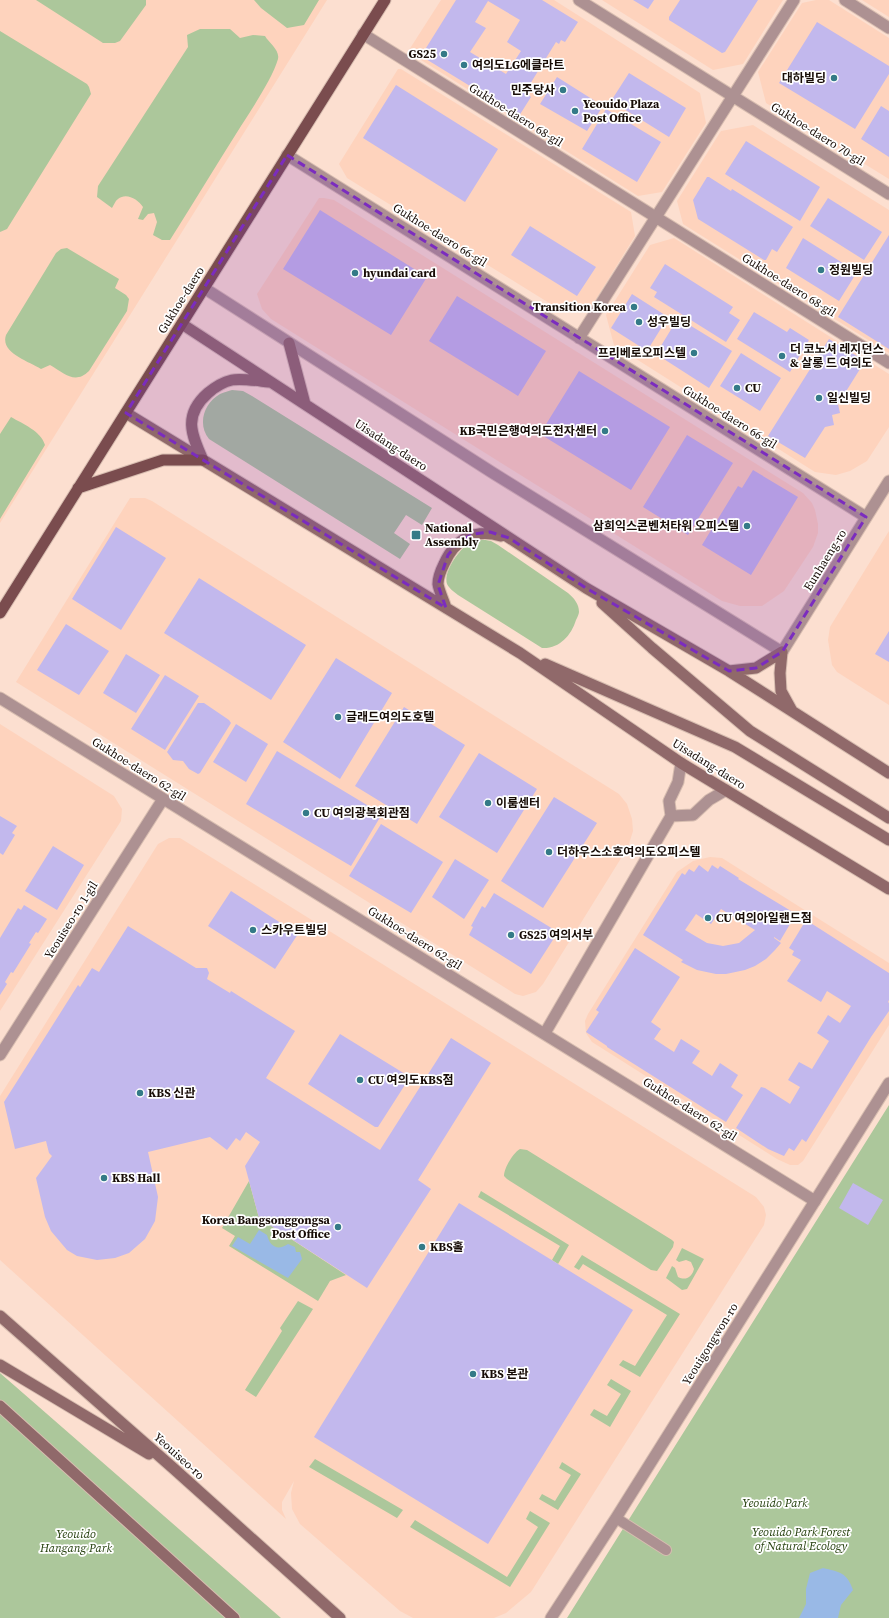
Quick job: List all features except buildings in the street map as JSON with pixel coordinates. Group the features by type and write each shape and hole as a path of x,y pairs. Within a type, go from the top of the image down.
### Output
{"main road":[{"name":"Gukhoe-daero","path":"0,613 385,0"},
{"name":"Uisadang-daero","path":"182,324 586,588 729,671 889,773"},
{"path":"289,343 305,404"},
{"path":"78,488 164,460 203,460 195,443 192,429 193,412 199,401 216,386 233,379 272,382"},
{"name":"Uisadang-daero","path":"126,413 520,653 681,763 887,887"},
{"path":"446,608 438,585 441,571 448,555 460,541 474,534 490,532 509,538"},
{"name":"Uisadang-daero","path":"586,588 652,648 750,731 889,818"},
{"path":"729,671 756,668 782,652"},
{"path":"782,652 780,673 781,691 793,712"},
{"name":"Uisadang-daero","path":"520,653 735,746 889,840"},
{"name":"Yeouiseo-ro","path":"0,1316 173,1468 340,1618"},
{"path":"0,1366 173,1468"},
{"path":"0,1406 234,1618"}],"street":[{"name":"Gukhoe-daero 70-gil","path":"578,0 889,194"},
{"path":"579,338 794,0"},
{"path":"845,0 889,28"},
{"name":"Gukhoe-daero 68-gil","path":"363,34 889,363"},
{"name":"Gukhoe-daero 66-gil","path":"288,155 866,517"},
{"path":"204,288 493,473 782,652"},
{"name":"Eunhaeng-ro","path":"782,652 889,481"},
{"name":"Gukhoe-daero 62-gil","path":"0,698 815,1201"},
{"path":"545,1034 669,819 669,801 678,782 681,763"},
{"path":"669,819 694,815 709,800 726,790"},
{"name":"Yeouiseo-ro 1-gil","path":"0,1055 163,799"},
{"name":"Yeouigongwon-ro","path":"551,1618 616,1518 889,1083"},
{"path":"616,1518 666,1550"}],"highlighted area":[{"path":"287,155 866,517 782,652 756,668 729,671 586,588 509,538 490,532 474,534 460,541 448,555 438,585 446,608 126,413"}],"shaded area":[{"path":"0,0 327,0 0,523"},
{"path":"441,0 554,0 700,93 706,123 662,192 638,196 410,53 409,50"},
{"path":"602,0 783,0 743,64 713,70"},
{"path":"816,0 829,0 889,38 889,179 766,103 758,72 802,3"},
{"path":"862,0 889,0 889,17"},
{"path":"398,69 401,69 631,212 635,236 593,304 562,311 347,178 339,164"},
{"path":"753,125 889,210 889,353 683,224 677,201 721,131"},
{"path":"319,198 334,200 803,493 812,503 815,510 818,533 813,547 784,591 762,606 740,606 722,601 271,319 262,309 257,294"},
{"path":"674,238 889,374 889,427 867,461 850,471 836,475 815,472 614,345 606,315 650,245"},
{"path":"130,498 145,498 152,501 619,794 627,804 632,819 633,831 628,847 543,984 536,992 523,996 515,994 16,682"},
{"path":"889,531 889,705 837,672 832,665 828,640 830,627"},
{"path":"0,724 114,796 122,809 121,821 0,1011"},
{"path":"169,838 180,838 222,864 756,1197 764,1207 766,1215 764,1225 531,1592 506,1613 494,1618 413,1618 400,1611 300,1524 292,1509 291,1493 294,1481 282,1502 282,1510 286,1519 0,1260 0,1096 158,844"},
{"path":"710,857 722,858 889,963 889,1025 803,1161 798,1165 790,1165 777,1159 592,1042 586,1033 585,1021 588,1014 677,872 693,861"}],"green space":[{"path":"36,0 146,0 146,5 120,41 115,43 103,43"},
{"path":"254,0 319,0 304,25 287,28 261,8"},
{"path":"200,29 230,29 240,38 253,35 265,36 276,50 278,59 272,75 262,93 170,240 162,240 153,235 157,222 154,213 148,214 143,220 138,219 143,207 138,201 128,196 118,199 112,208 97,197 98,186 188,47 187,35"},
{"path":"0,31 87,84 91,94 7,229 0,232"},
{"path":"67,248 119,279 115,288 126,295 129,299 127,311 89,371 79,377 65,374 50,365 41,369 16,356 7,347 5,341 6,335 56,253 61,249"},
{"path":"232,390 243,391 252,396 432,508 422,525 406,515 394,533 410,544 400,559 209,439 203,427 206,408 214,398 222,393"},
{"path":"11,417 36,432 43,440 45,445 0,519 0,434"},
{"path":"480,539 491,541 498,545 568,593 574,599 578,606 579,614 568,636 559,644 548,648 542,648 458,595 449,587 446,579 447,574 456,556 471,542"},
{"name":"Yeouido Park","path":"889,1105 889,1618 567,1618"},
{"path":"520,1149 527,1150 672,1240 674,1242 673,1247 657,1271 651,1270 507,1179 504,1176 504,1173 507,1165"},
{"path":"249,1181 259,1218 346,1275 330,1281 318,1301 229,1246 235,1236 222,1228"},
{"path":"481,1191 569,1245 558,1264 552,1260 560,1246 478,1197"},
{"path":"682,1248 704,1259 687,1289 682,1290 666,1278 672,1266 675,1268 678,1277 684,1279 688,1278 693,1272 694,1269 691,1262 686,1260 679,1262 676,1260"},
{"path":"582,1255 680,1314 640,1377 619,1365 623,1360 635,1366 667,1315 583,1264 579,1270 574,1267"},
{"path":"298,1301 313,1309 256,1397 245,1390 282,1331 280,1328"},
{"name":"Yeouido Hangang Park","path":"0,1373 281,1618 0,1618"},
{"path":"611,1379 631,1391 610,1427 590,1415 594,1409 607,1416 621,1394 607,1385"},
{"path":"315,1459 403,1510 397,1518 309,1467"},
{"path":"562,1462 581,1474 558,1510 539,1499 542,1494 555,1501 571,1475 559,1468"},
{"path":"530,1511 550,1523 510,1587 410,1527 415,1520 507,1577 538,1527 526,1519"}],"water":[{"path":"259,1230 267,1235 272,1245 275,1247 281,1247 288,1244 295,1247 296,1252 300,1252 302,1259 288,1278 232,1246 238,1237 250,1244"},
{"path":"823,1568 838,1572 845,1576 851,1584 853,1590 841,1605 838,1618 799,1618 806,1604 806,1589 810,1573"}],"place":[{"name":"GS25","path":"444,54"},
{"name":"여의도LG에클라트","path":"464,65"},
{"name":"대하빌딩","path":"834,78"},
{"name":"민주당사","path":"563,90"},
{"name":"Yeouido Plaza Post Office","path":"575,111"},
{"name":"정원빌딩","path":"821,270"},
{"name":"hyundai card","path":"355,273"},
{"name":"Transition Korea","path":"634,307"},
{"name":"성우빌딩","path":"639,322"},
{"name":"프리베로오피스텔","path":"694,353"},
{"name":"더 코노셔 레지던스 & 살롱 드 여의도","path":"782,356"},
{"name":"CU","path":"737,388"},
{"name":"일신빌딩","path":"819,398"},
{"name":"KB국민은행여의도전자센터","path":"605,431"},
{"name":"삼희익스콘벤처타워 오피스텔","path":"747,526"},
{"name":"National Assembly","path":"416,535"},
{"name":"글래드여의도호텔","path":"338,717"},
{"name":"이룸센터","path":"488,803"},
{"name":"CU 여의광복회관점","path":"306,813"},
{"name":"더하우스소호여의도오피스텔","path":"549,852"},
{"name":"CU 여의아일랜드점","path":"708,918"},
{"name":"스카우트빌딩","path":"253,930"},
{"name":"GS25 여의서부","path":"511,935"},
{"name":"CU 여의도KBS점","path":"360,1080"},
{"name":"KBS 신관","path":"140,1093"},
{"name":"KBS Hall","path":"104,1178"},
{"name":"Korea Bangsonggongsa Post Office","path":"338,1227"},
{"name":"KBS홀","path":"422,1247"},
{"name":"KBS 본관","path":"473,1374"}],"park label":[{"name":"Yeouido Park Forest of Natural Ecology","path":"801,1539"}]}
